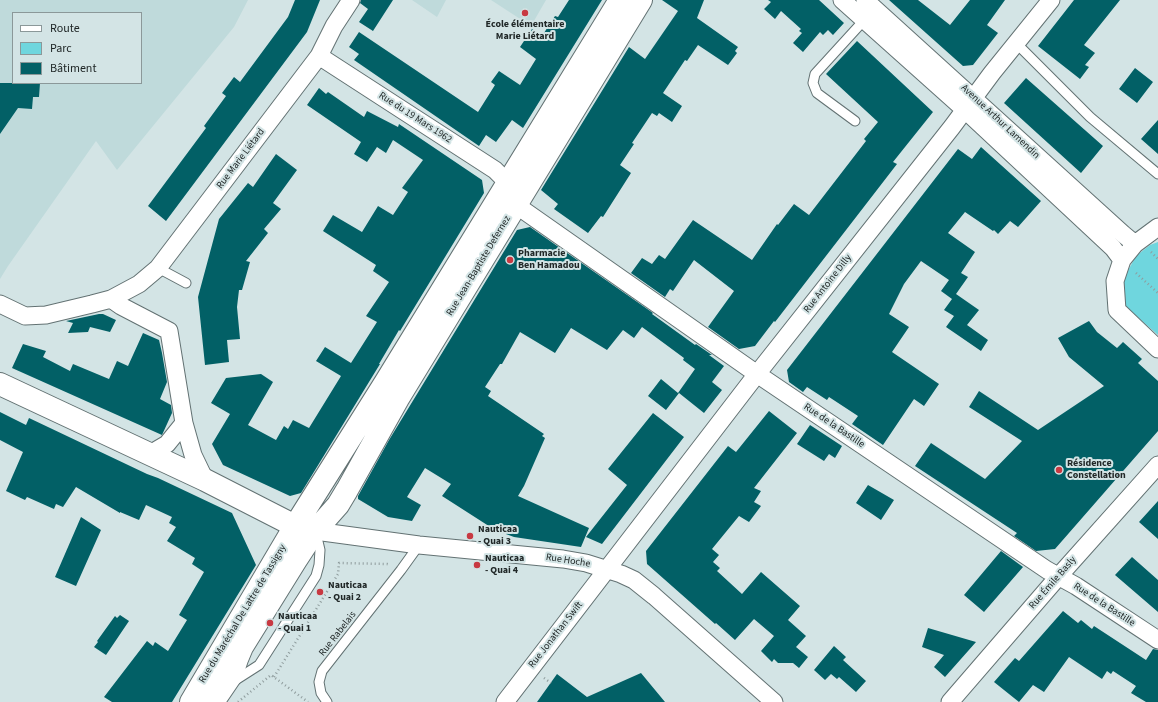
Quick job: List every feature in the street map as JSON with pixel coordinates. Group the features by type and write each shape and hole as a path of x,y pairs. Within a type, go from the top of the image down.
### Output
{"main road":[{"name":"Rue Jean-Baptiste Defernez","path":"305,528 385,383 510,197 620,0"},
{"name":"Rue Jean-Baptiste Defernez","path":"510,197 545,157 641,0"},
{"path":"1,382 305,528"},
{"name":"Rue du Maréchal De Lattre de Tassigny","path":"214,699 305,528"},
{"name":"Rue du Maréchal De Lattre de Tassigny","path":"214,699 232,674 242,647 305,528"}],"street":[{"name":"Rue Marie Liétard","path":"0,304 25,316 46,314 111,299 139,284 158,268 319,56 334,26 352,0"},
{"name":"Rue Antoine Dilly","path":"607,569 1016,42 1051,0"},
{"name":"Avenue Arthur Lamendin","path":"848,2 868,10 969,104 1135,244"},
{"name":"Rue du 19 Mars 1962","path":"319,56 495,170 510,197"},
{"path":"969,104 1113,248 1120,264"},
{"name":"Rue de la Bastille","path":"510,197 757,374 1058,577 1076,586 1158,640"},
{"path":"1158,227 1135,244 1120,264 1115,281 1117,310 1158,349"},
{"path":"111,299 121,306 169,331 184,422 193,455 205,480"},
{"path":"150,454 167,444 184,422"},
{"name":"Rue Émile Basly","path":"950,702 1058,577 1158,465"},
{"name":"Rue Hoche","path":"305,528 419,544 563,559 607,569 634,580 774,702"},
{"name":"Rue Jonathan Swift","path":"505,702 607,569"}],"lane":[{"path":"545,157 546,139 630,0"},
{"path":"855,121 817,93 813,83 815,74 868,10"},
{"path":"1016,42 1090,117 1158,174"},
{"path":"158,268 186,283"},
{"path":"344,476 451,294"},
{"path":"305,528 319,519 330,499"},
{"name":"Rue Rabelais","path":"327,702 321,693 319,682 322,671 401,570 419,544"}],"path":[{"path":"1120,264 1134,271 1158,293"},
{"path":"274,676 338,574 339,563 387,564 401,570"},
{"path":"214,699 271,675 308,702"}],"shaded area":[{"path":"0,0 248,0 234,27 117,170 96,141 0,279"},
{"path":"412,0 446,0 437,17"},
{"name":"École élémentaire Marie Liétard","path":"491,0 546,0 531,26"}],"green space":[{"path":"1158,242 1158,335 1124,305 1123,288 1125,276 1136,256 1150,245"}],"building":[{"path":"295,0 320,0 307,32 166,221 148,206 206,128 204,126 226,96 222,93 234,77 240,82 288,17"},
{"path":"361,0 393,0 373,31 359,22 368,9 360,3"},
{"path":"569,0 602,0 523,128 512,120 496,142 486,135 479,146 354,60 359,54 349,47 359,32 478,112 495,85 491,82 499,71 520,85 536,59 520,47 532,29 542,36 555,16 558,17"},
{"path":"662,0 704,0 697,18 738,47 735,51 737,53 728,65 698,45 687,61 685,60 663,93 682,106 672,122 659,113 657,116 652,113 632,143 634,144 620,165 631,173 603,217 601,216 588,233 554,209 558,204 541,190 629,47 645,59 678,11"},
{"path":"768,0 819,0 844,23 833,35 828,30 823,35 820,32 803,52 793,43 802,33 799,31 801,29 781,11 775,19 764,9 771,2"},
{"path":"889,0 918,0 950,25 970,0 1005,0 987,25 998,33 973,65 963,66"},
{"path":"1074,0 1120,0 1084,45 1095,53 1085,65 1089,67 1080,79 1038,46"},
{"path":"857,41 933,112 893,162 897,164 775,322 774,321 755,346 739,349 708,327 734,291 694,260 673,291 670,289 665,297 631,273 642,258 652,264 659,255 665,259 693,220 752,260 777,224 778,225 794,204 809,215 866,141 864,139 878,122 826,74"},
{"path":"1135,68 1153,82 1137,103 1119,89"},
{"path":"1026,78 1103,146 1081,173 1004,103"},
{"path":"0,83 40,84 39,97 33,97 32,109 18,108 0,134"},
{"path":"319,88 326,94 328,92 364,117 367,111 398,127 399,124 482,180 484,193 400,331 399,330 380,364 301,493 290,496 223,465 212,444 230,414 211,403 226,378 261,374 273,382 248,425 276,440 284,426 288,429 293,420 309,428 341,376 316,361 325,347 351,363 377,322 366,316 389,282 373,271 376,265 323,231 333,215 362,232 378,206 393,215 408,192 402,188 423,160 393,140 386,153 377,147 367,162 354,154 361,142 307,105"},
{"path":"1158,120 1158,154 1141,139"},
{"path":"981,147 1041,201 1018,227 1010,221 998,234 965,212 948,233 975,252 961,273 968,277 956,294 979,310 967,325 988,340 981,351 946,327 954,316 944,310 952,299 941,291 949,280 921,261 904,284 889,314 909,327 892,352 939,384 924,406 914,399 883,445 852,424 858,416 829,397 827,400 807,387 803,392 789,382 787,370 958,149 972,159"},
{"path":"276,154 297,170 273,203 281,209 264,229 268,233 246,261 250,262 242,290 239,290 237,307 240,339 227,340 229,362 205,365 198,297 219,219 248,183 253,187"},
{"path":"530,227 653,313 652,314 695,345 696,344 712,355 709,355 724,366 712,382 722,390 704,413 679,393 666,410 648,396 661,379 678,393 695,369 683,360 684,358 642,327 634,338 623,330 607,350 571,328 555,353 520,332 502,364 500,364 485,387 491,391 488,396 544,434 542,436 545,438 524,486 518,496 589,528 581,547 514,537 495,530 442,496 451,484 425,468 407,497 421,505 412,521 388,517 358,499 358,496 389,440 517,230"},
{"path":"103,314 116,320 110,332 90,327 88,332 68,333 73,323 66,321"},
{"name":"Résidence Constellation","path":"1089,321 1097,332 1117,348 1123,342 1142,359 1138,363 1158,381 1158,431 1055,549 1036,551 1014,536 1017,533 915,466 931,443 985,479 1022,441 969,407 979,391 1038,430 1104,386 1069,357 1058,338"},
{"path":"143,333 159,340 162,353 167,382 160,399 171,405 172,413 162,435 12,368 23,344 46,351 43,357 70,371 73,364 109,379 117,361 128,366"},
{"path":"769,411 797,433 754,488 761,491 754,502 761,506 749,522 739,516 712,549 719,555 713,562 720,568 717,571 742,594 761,572 800,606 788,620 806,636 796,647 808,657 799,668 793,663 778,663 774,659 772,662 761,651 774,636 754,619 735,640 647,564 646,551 728,446 736,452"},
{"path":"0,412 26,425 29,418 232,513 256,565 172,702 112,702 104,697 147,641 153,646 155,642 168,651 187,620 179,615 204,572 192,564 195,558 167,541 176,527 169,523 172,517 146,505 139,520 120,513 76,487 63,507 56,504 54,509 27,497 25,500 6,491 23,452 0,440"},
{"path":"653,413 684,437 602,544 586,537 627,485 608,469"},
{"path":"810,425 842,446 835,458 829,454 824,461 797,444"},
{"path":"868,485 894,500 881,520 856,503"},
{"path":"1158,501 1158,539 1139,522"},
{"path":"81,517 101,530 76,586 55,577"},
{"path":"1001,551 1023,567 984,612 964,595"},
{"path":"1132,557 1158,580 1158,612 1115,575"},
{"path":"1063,611 1078,623 1081,620 1092,629 1094,626 1146,660 1153,649 1158,650 1158,702 1146,702 1131,693 1136,686 1113,671 1111,674 1107,671 1102,679 1069,657 1044,692 1033,685 1019,702 994,682 1015,658 1019,661"},
{"path":"120,615 129,621 106,655 94,647 115,616 117,618"},
{"path":"928,628 976,642 945,677 934,667 944,655 922,647"},
{"path":"834,646 846,657 843,660 866,681 856,692 839,677 837,679 831,674 825,680 814,670"},
{"path":"641,673 665,702 537,702 557,674 587,697"}],"place":[{"name":"École élémentaire Marie Liétard","path":"525,13"},
{"name":"Pharmacie Ben Hamadou","path":"510,260"},
{"name":"Résidence Constellation","path":"1059,470"},
{"name":"Nauticaa - Quai 3","path":"470,536"},
{"name":"Nauticaa - Quai 4","path":"477,565"},
{"name":"Nauticaa - Quai 2","path":"320,592"},
{"name":"Nauticaa - Quai 1","path":"270,623"}]}
